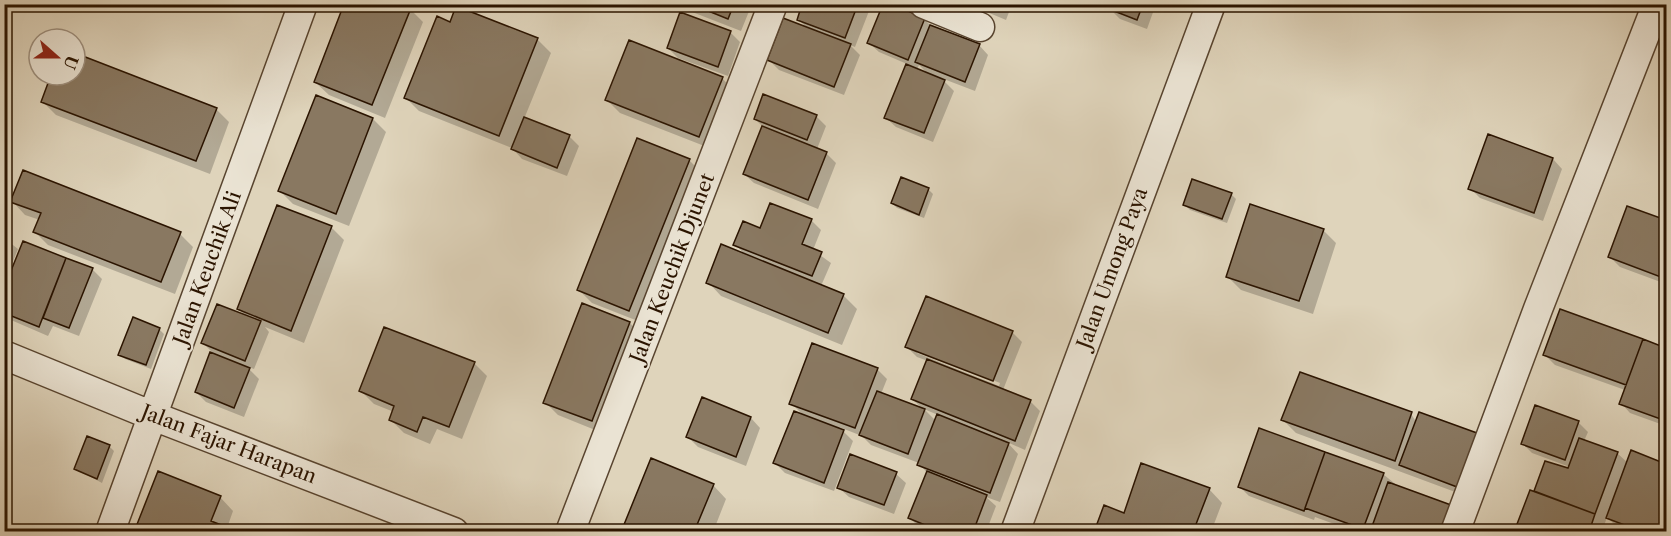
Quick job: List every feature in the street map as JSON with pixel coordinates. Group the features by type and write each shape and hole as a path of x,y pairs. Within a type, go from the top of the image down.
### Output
{"street":[{"name":"Jalan Keuchik Ali","path":"110,531 303,4"},
{"name":"Jalan Keuchik Djunet","path":"570,531 773,4"},
{"path":"924,4 980,27"},
{"name":"Jalan Umong Paya","path":"1015,531 1211,4"},
{"path":"1455,531 1538,309 1657,4"},
{"name":"Jalan Fajar Harapan","path":"4,355 153,416 454,531"}],"building":[{"path":"344,4 403,4 411,8 372,105 314,82"},
{"path":"691,4 734,4 728,19"},
{"path":"802,4 858,4 845,38 797,20"},
{"path":"883,4 891,4 925,18 908,60 867,43"},
{"path":"1111,4 1143,4 1137,20 1109,9"},
{"path":"456,6 538,38 499,136 404,98 437,16 450,22"},
{"path":"680,12 731,31 718,67 667,48"},
{"path":"783,18 851,44 834,87 767,60"},
{"path":"930,25 980,44 965,82 915,62"},
{"path":"629,40 723,77 699,137 605,100"},
{"path":"87,58 217,108 196,161 41,102 47,87 87,87"},
{"path":"906,64 945,80 924,133 884,118"},
{"path":"763,94 817,115 807,140 754,119"},
{"path":"316,95 373,118 336,214 278,191"},
{"path":"524,117 570,135 557,168 511,149"},
{"path":"762,126 827,152 808,200 743,174"},
{"path":"1488,134 1553,158 1534,213 1468,189"},
{"path":"637,138 690,159 629,311 577,290"},
{"path":"23,170 181,232 161,282 33,232 41,213 10,202"},
{"path":"901,177 929,188 919,215 891,203"},
{"path":"1192,179 1232,193 1222,219 1183,205"},
{"path":"770,203 812,219 802,244 822,252 812,276 733,245 743,221 760,228"},
{"path":"1250,204 1324,229 1299,301 1226,277"},
{"path":"277,205 332,226 291,331 237,309"},
{"path":"1627,206 1666,220 1666,279 1608,257"},
{"path":"23,241 66,258 39,327 4,313 4,288"},
{"path":"721,244 844,294 828,333 706,283"},
{"path":"66,258 93,268 69,328 43,318"},
{"path":"926,296 1013,331 993,381 905,347"},
{"path":"582,303 630,322 592,421 543,403"},
{"path":"217,304 261,321 245,361 201,343"},
{"path":"1560,309 1643,339 1626,385 1543,355"},
{"path":"133,317 160,328 146,365 118,355"},
{"path":"384,327 475,362 449,427 423,417 417,432 389,420 394,406 359,391"},
{"path":"1643,339 1666,348 1666,421 1619,404"},
{"path":"812,343 878,368 855,428 789,404"},
{"path":"210,352 250,368 234,408 195,392"},
{"path":"927,359 1031,400 1015,441 911,399"},
{"path":"1300,372 1412,412 1395,461 1281,420"},
{"path":"877,391 925,409 908,454 859,435"},
{"path":"702,397 751,417 736,457 686,437"},
{"path":"1535,405 1579,421 1565,460 1521,444"},
{"path":"794,411 844,430 824,483 773,463"},
{"path":"1419,412 1477,433 1457,487 1399,465"},
{"path":"937,414 1009,443 990,493 917,465"},
{"path":"1259,428 1325,452 1304,511 1238,487"},
{"path":"87,436 110,445 97,479 74,469"},
{"path":"1579,438 1618,452 1595,514 1534,491 1545,461 1568,468"},
{"path":"1631,450 1666,464 1666,508 1658,532 1643,532 1606,518"},
{"path":"1325,452 1384,473 1363,529 1305,508"},
{"path":"850,454 897,472 884,505 837,488"},
{"path":"651,458 714,484 694,532 621,532"},
{"path":"1141,463 1210,488 1193,532 1094,532 1104,505 1124,513"},
{"path":"158,471 221,496 211,521 229,528 228,532 134,532"},
{"path":"927,471 987,495 973,532 942,532 908,518"},
{"path":"1388,482 1451,505 1441,532 1370,532"},
{"path":"1530,490 1595,514 1589,532 1514,532"}]}
